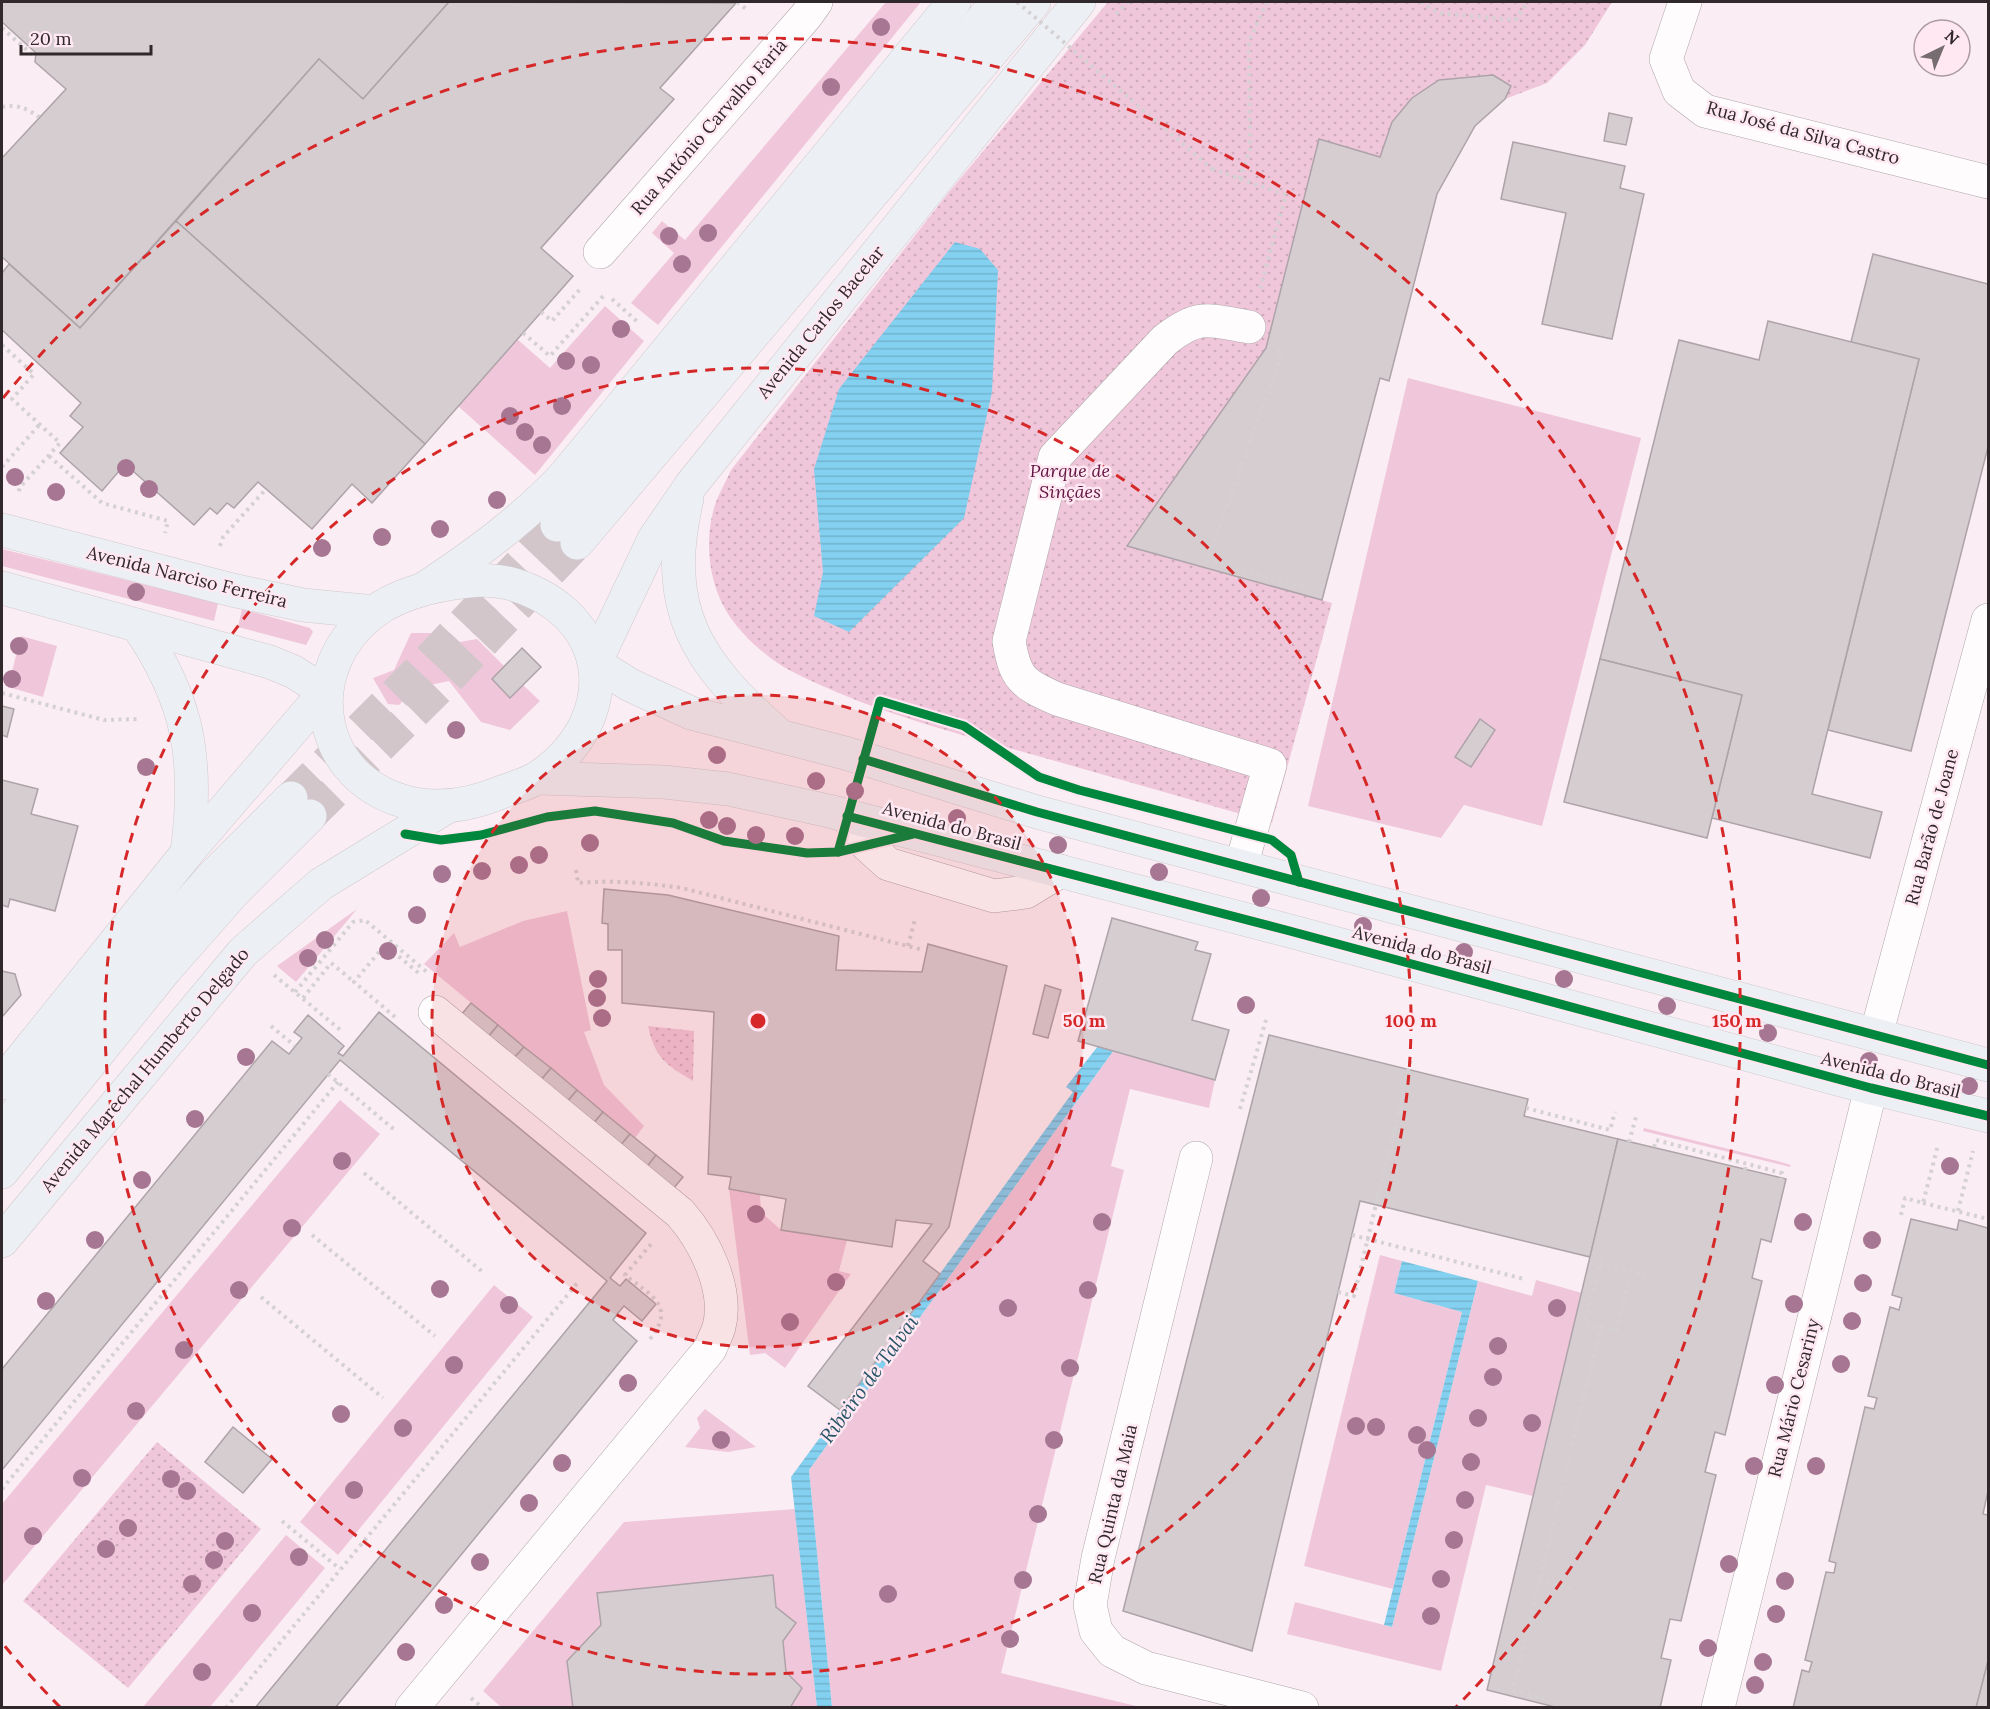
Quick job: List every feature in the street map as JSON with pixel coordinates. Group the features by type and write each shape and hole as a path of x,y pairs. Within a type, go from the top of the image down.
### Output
{"main road":[{"path":"424,588 452,581 481,580 511,584 539,595 564,612 585,636 595,663 597,687 591,715 577,740 561,760 538,778 490,797 447,807 411,803 383,795 356,777 336,752 327,721 326,692 337,654 348,638 374,612 424,588 483,549 532,510 565,475 954,2"},
{"path":"997,2 567,534 1034,2"},
{"name":"Avenida Carlos Bacelar","path":"595,663 654,539 691,485 1079,2"},
{"path":"691,485 679,536 681,598 695,639 717,674 747,707 781,736"},
{"name":"Avenida Narciso Ferreira","path":"2,530 242,592 303,605 374,612"},
{"path":"2,588 270,662 294,672 326,692"},
{"path":"137,625 171,680 183,713 194,803 188,853"},
{"name":"Avenida do Brasil","path":"595,663 630,686 691,713 781,736 1037,812 1989,1065"},
{"path":"2,1083 188,853 326,692"},
{"name":"Avenida do Brasil","path":"538,778 664,782 728,789 847,816 1871,1088 1989,1116"},
{"path":"2,1131 146,951 213,876 300,807 233,893 166,969 2,1172"},
{"name":"Avenida Marechal Humberto Delgado","path":"2,1241 243,952 321,884 447,807"}],"street":[{"name":"Rua António Carvalho Faria","path":"600,252 816,2"},
{"name":"Rua José da Silva Castro","path":"1685,2 1666,59 1678,91 1705,111 1989,182"},
{"path":"1241,866 1270,765 1057,699 1031,688 1013,668 1009,641 1054,457 1166,340 1185,325 1200,319 1249,327"},
{"name":"Rua Barão de Joane","path":"1876,1035 1989,620"},
{"path":"412,1707 710,1348 720,1325 716,1276 697,1233 691,1226 680,1214 435,1012"},
{"name":"Rua Mário Cesariny","path":"1718,1707 1871,1088"},
{"name":"Rua Quinta da Maia","path":"1196,1158 1098,1558 1090,1605 1096,1631 1112,1651 1146,1668 1302,1707"}],"path":[{"path":"737,2 746,9"},
{"path":"1017,2 1212,169 1286,195 1249,327 1282,354 1207,561 1310,588"},
{"path":"1239,179 1250,149 1249,42 1267,2"},
{"path":"1421,2 1438,13 1515,20 1528,2"},
{"path":"2,27 35,57"},
{"path":"2,107 12,105 27,108 39,117"},
{"path":"541,312 552,321 583,286"},
{"path":"523,333 550,356 605,294"},
{"path":"612,298 643,326"},
{"path":"2,345 34,374 12,399 60,442 20,487 18,494"},
{"path":"2,467 40,424"},
{"path":"49,456 102,503 168,521 165,532"},
{"path":"220,546 223,537 231,527 266,489"},
{"path":"2,693 104,720 152,719"},
{"path":"576,870 578,883 606,880 644,882 682,888 923,950"},
{"path":"908,946 915,919"},
{"path":"295,992 353,922 358,920 365,920 429,974"},
{"path":"303,998 332,963 354,982"},
{"path":"406,964 425,979"},
{"path":"267,968 344,1032"},
{"path":"1240,1109 1266,1020"},
{"path":"271,1026 295,1046"},
{"path":"1338,1292 1354,1296 1411,1059"},
{"path":"328,1074 397,1132"},
{"path":"2,1489 338,1082"},
{"path":"1526,1108 1610,1130 1615,1112"},
{"path":"1629,1142 1636,1117"},
{"path":"1923,1203 1940,1139"},
{"path":"1654,1148 1656,1140 1782,1173 1781,1179"},
{"path":"1958,1211 1975,1145"},
{"path":"1745,1170 1746,1163"},
{"path":"364,1173 485,1274"},
{"path":"1901,1215 1905,1198 1989,1219"},
{"path":"1377,1199 1394,1203"},
{"path":"312,1234 435,1336"},
{"path":"1352,1235 1524,1279"},
{"path":"1601,1259 1585,1323 1616,1330 1628,1284"},
{"path":"1600,1265 1646,1275"},
{"path":"226,1707 579,1281"},
{"path":"261,1297 383,1398"},
{"path":"1545,1698 1513,1690 1601,1326"},
{"path":"1713,1426 1722,1429"},
{"path":"282,1521 340,1569"},
{"path":"1539,1580 1572,1588"},
{"path":"475,1701 483,1707"}],"green space":[{"path":"886,2 921,2 658,325 631,303 674,253 652,233 662,221 685,240"},
{"name":"Parque de Sinçães","path":"1108,2 1612,2 1585,45 1547,83 1505,99 1475,126 1437,194 1389,381 1380,379 1322,600 1332,603 1272,823 937,727 877,708 819,685 774,661 742,632 723,606 713,580 709,553 710,525 718,496 731,470 949,192"},
{"path":"605,306 644,341 535,475 458,406 517,339 550,368"},
{"path":"1408,378 1641,438 1542,826 1464,805 1441,838 1308,806"},
{"path":"2,549 218,603 214,621 2,566"},
{"path":"242,609 310,628 313,632 306,645 238,627"},
{"path":"411,633 450,633 460,642 477,639 504,666 492,679 510,697 523,685 540,701 510,730 481,722 449,681 415,688 399,705 388,704 373,678 394,670"},
{"path":"21,636 57,646 43,697 8,687"},
{"path":"357,909 296,982 277,966"},
{"path":"567,911 591,1030 584,1032 604,1085 644,1126 635,1138 424,964 454,933 460,947 523,921"},
{"path":"648,1026 694,1031 693,1081 663,1060 654,1046"},
{"path":"1114,1050 1215,1080 1209,1108 1130,1089 1111,1166 1124,1170 1001,1673 1140,1707 832,1707 809,1470"},
{"path":"340,1100 380,1134 2,1585 2,1504"},
{"path":"1644,1128 1791,1165 1790,1167 1643,1131"},
{"path":"729,1189 760,1194 761,1212 781,1230 847,1240 839,1271 851,1274 785,1368 765,1353 750,1355"},
{"path":"1380,1255 1402,1261 1394,1293 1462,1312 1393,1589 1304,1566"},
{"path":"1536,1280 1582,1293 1533,1496 1486,1485 1441,1671 1287,1634 1295,1602 1392,1627 1478,1281 1532,1296"},
{"path":"494,1285 533,1317 338,1555 300,1522"},
{"path":"705,1409 756,1447 728,1452 685,1447 700,1428 697,1418"},
{"path":"157,1442 261,1529 128,1688 23,1601"},
{"path":"795,1509 817,1707 790,1707 802,1688 786,1672 783,1641 796,1623 776,1607 773,1575 598,1593 601,1625 567,1661 573,1707 501,1707 483,1691 624,1522"},
{"path":"286,1535 325,1568 210,1707 143,1707"}],"water":[{"path":"955,242 980,249 998,270 992,392 964,518 849,632 814,616 823,572 814,469 839,389"},
{"name":"Ribeiro de Talvai","path":"1098,1046 1114,1050 809,1470 832,1707 817,1707 791,1477 1073,1092 1066,1087"},
{"path":"1402,1261 1478,1281 1392,1627 1384,1625 1462,1312 1394,1293"}],"building":[{"path":"2,2 449,2 363,99 319,59 80,328 2,257 2,158 66,89 35,62 36,53 2,22"},
{"path":"449,2 736,3 660,88 674,99 541,248 573,276 425,444 176,221 319,59 363,99"},
{"path":"1493,75 1511,86 1505,99 1475,126 1437,194 1389,381 1380,378 1322,600 1127,546 1266,348 1319,139 1380,157 1392,122 1412,98 1439,80"},
{"path":"1609,113 1632,118 1626,145 1604,141"},
{"path":"1513,142 1625,166 1620,188 1644,194 1612,339 1542,324 1566,213 1501,199"},
{"path":"176,221 425,444 372,503 352,484 312,529 258,482 234,508 227,503 217,514 210,508 194,525 125,464 102,491 60,453 83,427 70,416 81,403 2,330 2,273 9,264 80,328"},
{"path":"1873,254 1988,284 1988,447 1911,751 1828,730 1919,359 1851,342"},
{"path":"1768,321 1919,359 1812,794 1882,812 1870,858 1712,818 1742,695 1600,659 1679,340 1759,360"},
{"path":"522,648 541,667 510,698 492,679"},
{"path":"1600,659 1742,695 1707,838 1564,802"},
{"path":"2,706 14,709 7,737 2,735"},
{"path":"1480,719 1495,730 1471,767 1455,757"},
{"path":"2,780 38,789 31,814 78,826 55,911 10,899 8,907 2,905"},
{"path":"604,889 668,895 839,936 836,970 922,972 928,944 1007,966 949,1227 923,1261 940,1274 840,1410 808,1386 932,1224 896,1220 892,1247 781,1230 786,1199 729,1189 731,1177 708,1174 714,1012 622,1003 622,950 608,950 608,924 602,923"},
{"path":"1112,918 1198,942 1195,950 1211,954 1192,1020 1229,1030 1215,1080 1078,1041"},
{"path":"2,971 15,974 21,995 2,1017"},
{"path":"1045,985 1061,990 1048,1038 1033,1034"},
{"path":"471,1003 498,1025 488,1037 461,1015"},
{"path":"379,1012 646,1233 610,1278 620,1286 626,1279 656,1304 642,1321 624,1306 618,1313 613,1320 637,1341 335,1708 255,1708 607,1281 340,1060 2,1470 2,1369 272,1041 289,1054 302,1038 294,1032 308,1015 344,1046 338,1053 343,1056"},
{"path":"498,1025 524,1047 514,1058 488,1037"},
{"path":"1269,1035 1528,1099 1524,1116 1618,1139 1590,1257 1360,1201 1252,1651 1123,1611"},
{"path":"524,1047 551,1068 541,1080 514,1058"},
{"path":"551,1068 577,1090 567,1102 541,1080"},
{"path":"577,1090 603,1112 593,1124 567,1102"},
{"path":"603,1112 630,1134 620,1146 593,1124"},
{"path":"630,1134 656,1155 646,1168 620,1146"},
{"path":"1618,1139 1786,1179 1771,1242 1761,1239 1752,1278 1762,1281 1725,1435 1715,1432 1705,1472 1716,1475 1681,1621 1670,1619 1661,1658 1671,1660 1660,1708 1559,1708 1487,1690"},
{"path":"656,1155 683,1177 673,1189 646,1168"},
{"path":"1911,1219 1957,1230 1959,1220 1988,1228 1988,1491 1983,1514 1988,1515 1988,1661 1976,1708 1793,1708 1802,1670 1809,1672 1812,1662 1805,1660 1826,1572 1834,1573 1836,1563 1829,1561 1865,1407 1874,1409 1877,1398 1868,1396 1890,1307 1899,1310 1902,1298 1892,1295"},
{"path":"233,1427 272,1459 243,1493 205,1462"},
{"path":"773,1575 776,1607 796,1623 783,1641 786,1672 802,1688 790,1708 573,1708 567,1661 601,1625 597,1593"},
{"path":"1988,1661 1988,1708 1976,1708"}],"tunnel":[{"path":"291,798 417,672 557,525"},
{"path":"310,816 446,681 577,543"}],"cycle path":[{"path":"838,852 880,701 964,726 1039,777 1079,790 1272,840 1291,855 1299,882"},
{"path":"863,759 1037,812 1988,1065"},
{"path":"405,834 441,840 481,835 547,817 595,811 673,823 724,841 807,853 838,852 913,834"},
{"path":"847,816 1286,930 1871,1088 1988,1116"}]}
